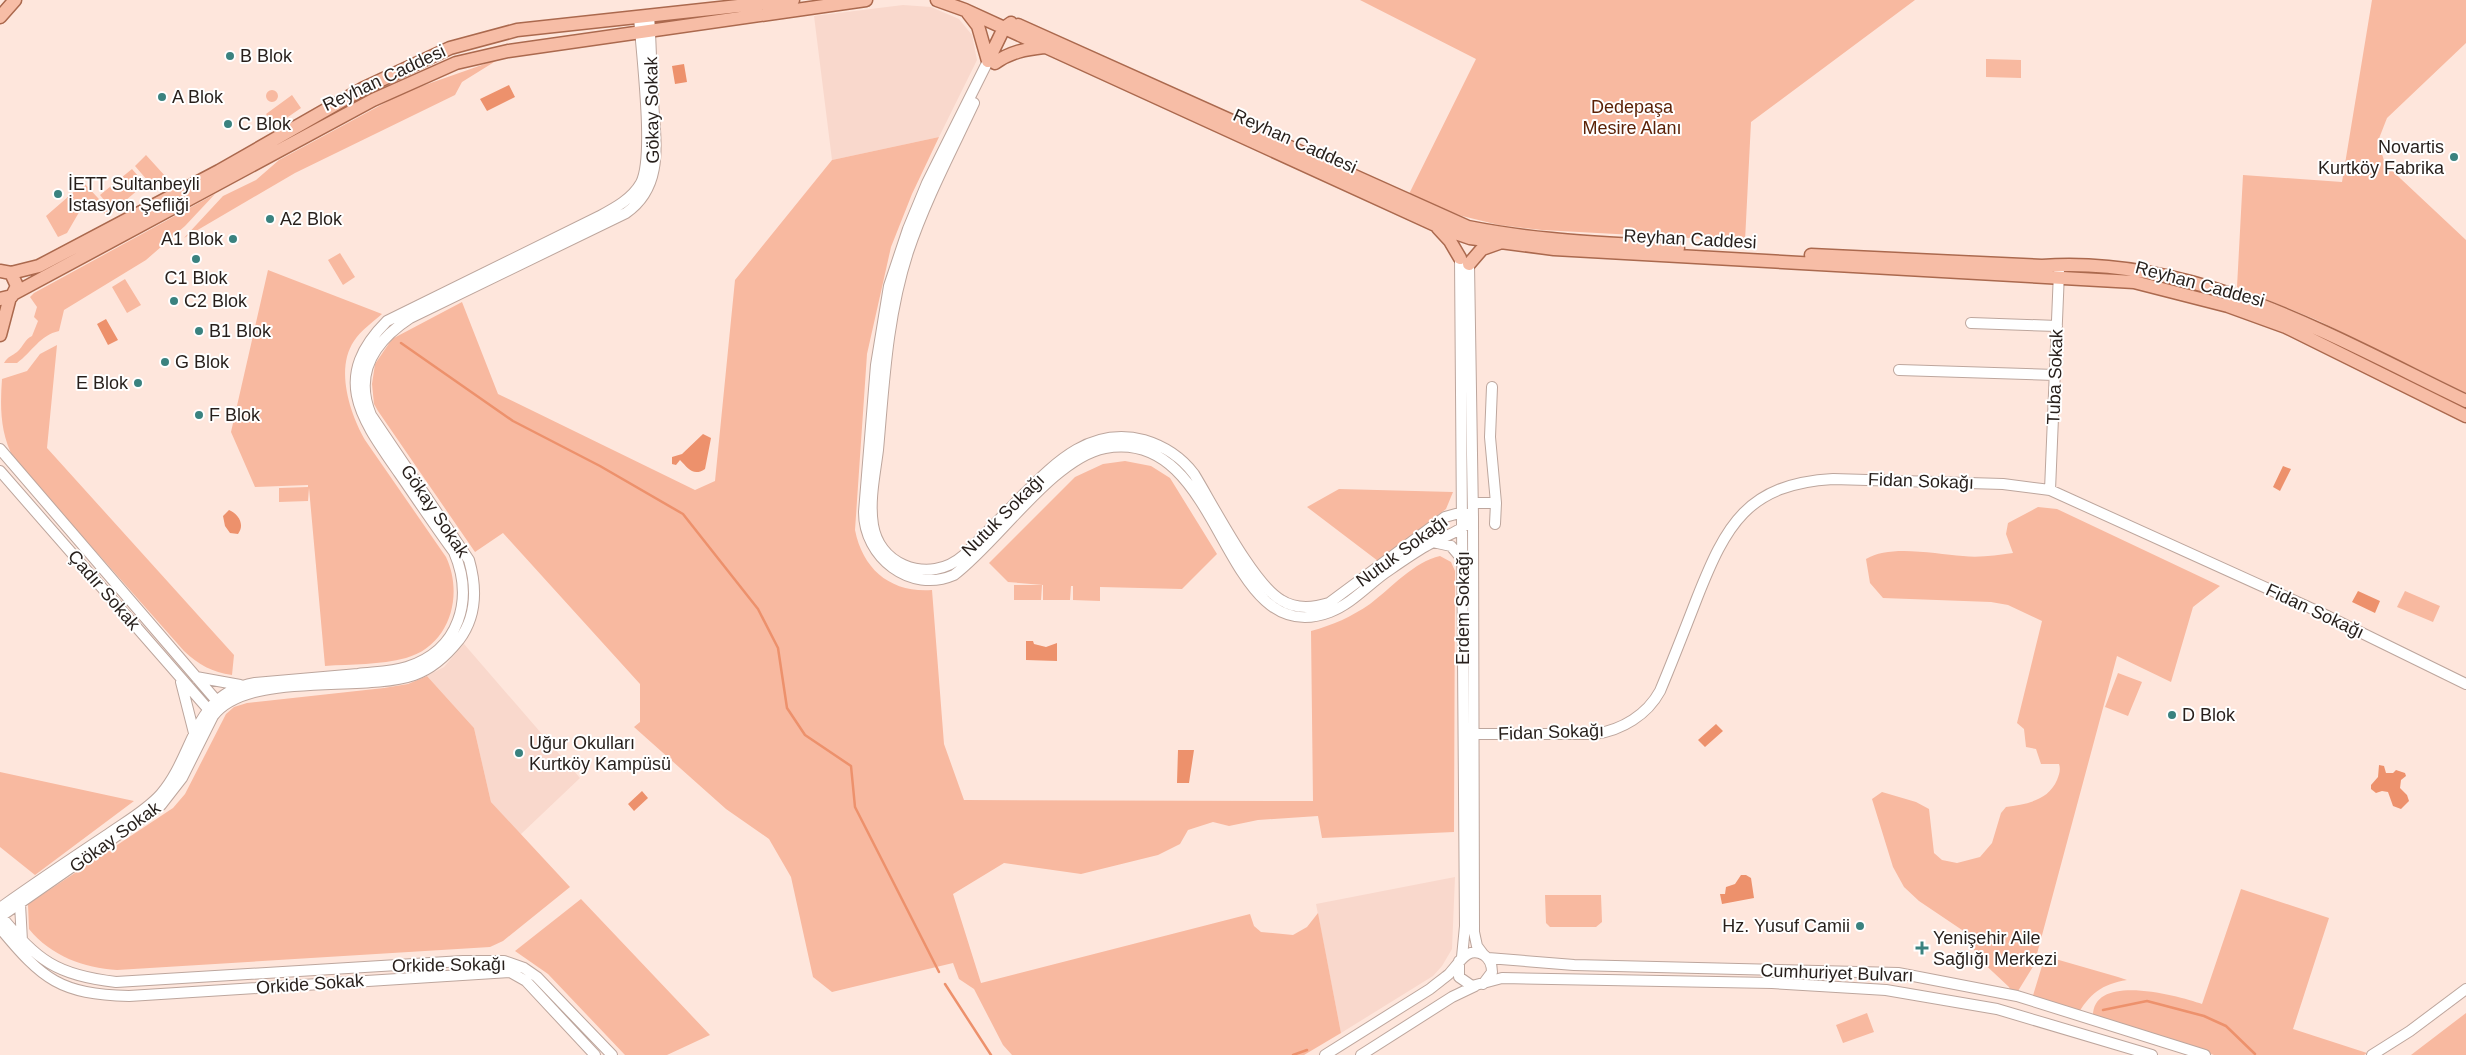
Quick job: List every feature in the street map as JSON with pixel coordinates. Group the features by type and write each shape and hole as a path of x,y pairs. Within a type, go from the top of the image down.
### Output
{"main road":[{"path":"0,17 15,0"},
{"name":"Reyhan Caddesi","path":"8,297 195,190 364,88 450,48 517,30 793,0"},
{"name":"Reyhan Caddesi","path":"7,272 39,266 374,100 456,63 508,51 866,0"},
{"name":"Reyhan Caddesi","path":"937,0 963,5 1010,27 1045,47 1428,221 1502,243 1554,249 2059,271 2144,270 2271,308 2466,401"},
{"path":"963,5 978,26 991,62"},
{"path":"991,62 1010,27 1466,233 1465,261"},
{"path":"991,62 1022,50 1045,47"},
{"path":"1428,221 1446,236 1465,261"},
{"name":"Reyhan Caddesi","path":"1466,233 1675,248 2042,266 2059,271 2134,282 2228,306 2286,327 2466,416"},
{"path":"1465,261 1482,249 1502,243"},
{"path":"0,261 7,272 17,281 8,297 0,335"}],"street":[{"name":"Gökay Sokak","path":"0,914 20,904 161,805 182,778 214,707 252,692 413,676 439,661 464,634 470,622 474,602 469,560 371,415 365,392 367,369 374,351 394,329 410,318 615,208 633,194 645,172 648,148 644,16"},
{"name":"Nutuk Sokağı","path":"991,62 915,231 894,304 887,349 872,505 876,535 890,556 916,569 939,569 950,566 964,555 1054,464 1076,449 1112,438 1129,437 1149,442 1167,450 1182,461 1194,474 1262,585 1282,601 1295,606 1320,606 1338,598 1445,517 1462,512 1473,516 1463,528 1432,542 1414,553 1350,600 1330,612 1311,616 1283,613 1261,598 1251,586 1181,473 1162,458 1148,452 1129,447 1113,447 1085,454 1062,470 954,575 936,580 915,579 894,570 884,562 870,542 864,522 864,512 876,366 889,286 908,228 926,183 991,62"},
{"name":"Gökay Sokak","path":"0,914 153,802 174,774 194,733 225,692 241,685 406,668 433,654 446,643 461,613 464,599 461,568 454,552 363,418 355,388 357,372 366,346 387,321 530,254"},
{"name":"Erdem Sokağı","path":"1461,959 1466,926 1462,512 1465,261"},
{"name":"Erdem Sokağı","path":"1465,261 1473,503 1474,932 1477,946 1485,956"},
{"name":"Tuba Sokak","path":"2050,490 2059,271"},
{"path":"1971,323 2057,326"},
{"path":"1899,370 2056,375"},
{"path":"1492,387 1490,437 1496,503 1495,524"},
{"name":"Çadır Sokak","path":"0,449 196,677 214,707"},
{"name":"Çadır Sokak","path":"0,471 179,676 214,707"},
{"name":"Fidan Sokağı","path":"1473,734 1595,734 1611,732 1642,714 1654,703 1660,691 1714,556 1724,538 1747,508 1764,496 1786,486 1806,480 1832,479 2003,484 2050,490 2317,611 2466,684"},
{"path":"1473,503 1496,503"},
{"name":"Nutuk Sokağı","path":"1432,542 1451,546 1463,560"},
{"path":"132,623 142,614"},
{"path":"179,676 189,706 194,733"},
{"path":"196,677 241,685"},
{"path":"20,904 22,941"},
{"path":"0,914 22,941"},
{"path":"0,928 10,940"},
{"path":"0,936 10,940"},
{"name":"Orkide Sokak","path":"10,940 26,960 42,974 63,987 84,993 129,996 510,972 526,981 596,1055"},
{"name":"Orkide Sokağı","path":"22,941 50,964 74,975 94,980 141,982 463,961 511,962 537,977 612,1055"},
{"path":"1325,1055 1430,989 1445,977 1461,959 1472,952 1485,956 1492,972 1479,985 1466,984 1459,977 1461,959"},
{"name":"Cumhuriyet Bulvarı","path":"1485,956 1574,965 1898,973 2010,994 2205,1055"},
{"path":"1574,965 1574,978"},
{"path":"1708,968 1710,982"},
{"path":"280,973 281,986"},
{"name":"Cumhuriyet Bulvarı","path":"1361,1055 1452,997 1479,985 1502,978 1710,982 1886,990 2004,1011 2152,1055"},
{"path":"2372,1055 2410,1031 2466,989"},
{"path":"2004,1011 2010,994"},
{"path":"2385,1055 2410,1031"}],"shaded area":[{"path":"903,5 931,7 959,19 972,35 977,60 939,137 832,160 814,16"},
{"path":"684,64 687,82 675,84 672,66"},
{"path":"509,85 515,97 487,111 480,99"},
{"path":"106,319 118,340 108,345 97,324"},
{"path":"703,434 711,438 705,469 694,472 680,460 676,465 672,464 672,457 682,454"},
{"path":"2283,466 2291,469 2280,491 2273,487"},
{"path":"229,510 236,514 240,520 241,527 238,534 230,533 225,526 223,516"},
{"path":"2358,591 2380,601 2375,613 2352,602"},
{"path":"1026,641 1033,641 1034,644 1046,647 1057,643 1057,661 1026,660"},
{"name":"Uğur Okulları Kurtköy Kampüsü","path":"464,644 580,778 520,835 491,802 474,728 427,676 444,667"},
{"path":"1716,724 1723,731 1705,747 1698,740"},
{"path":"1178,750 1194,750 1189,783 1177,783"},
{"path":"2379,765 2384,766 2386,773 2393,773 2396,770 2405,773 2406,776 2401,780 2400,788 2407,795 2409,801 2401,809 2393,806 2388,792 2376,793 2371,789 2371,785 2378,777"},
{"path":"642,791 648,798 634,811 628,804"},
{"path":"1741,875 1751,878 1754,898 1722,904 1720,894 1725,894 1726,887 1735,884"},
{"path":"1455,877 1452,949 1442,966 1433,976 1341,1033 1316,904"}],"green space":[{"name":"Dedepaşa Mesire Alanı","path":"1360,0 1915,0 1751,122 1745,241 1542,230 1499,225 1462,216 1408,196 1476,59"},
{"path":"2372,0 2466,0 2466,43 2387,118 2378,141 2385,164 2466,240 2466,393 2319,321 2237,287 2243,175 2342,182"},
{"path":"499,59 462,82 455,95 295,173 184,238 223,196 256,180 279,160 405,92"},
{"path":"1986,59 2021,60 2021,78 1986,77"},
{"path":"274,90 277,91 277,101 270,102 267,101 266,94 267,91"},
{"path":"292,95 301,108 275,126 266,114"},
{"path":"939,137 912,194 891,247 867,354 855,530 865,557 881,576 904,588 932,590 944,744 964,800 1313,801 1311,631 1342,620 1363,609 1412,569 1431,559 1440,556 1451,562 1455,571 1454,832 1322,838 1318,816 1258,820 1229,826 1213,822 1188,830 1180,844 1158,855 1081,874 1004,863 953,894 981,983 1250,914 1254,926 1261,932 1293,935 1307,927 1318,913 1341,1033 1304,1055 1012,1055 1003,1045 974,989 959,979 953,963 832,992 813,977 791,877 769,839 726,809 634,727 640,722 640,684 503,533 475,552 374,404 372,384 375,364 392,339 462,302 498,394 695,490 715,481 735,280 832,160"},
{"path":"146,155 166,177 154,188 135,166"},
{"path":"132,169 145,184 113,211 100,195"},
{"path":"84,183 111,212 106,215 90,201 85,202 67,233 58,237 46,216"},
{"path":"215,194 185,226 146,260 64,310 59,331 41,340 17,363 4,363 32,336 38,321 34,317 37,307 30,297 34,293"},
{"path":"340,253 355,277 343,285 328,260"},
{"path":"268,270 382,314 360,333 348,352 345,378 350,405 365,440 446,557 454,587 453,602 443,631 421,652 406,658 376,663 325,666 309,488 308,501 279,502 279,488 308,487 308,485 255,487 231,432"},
{"path":"125,279 141,305 127,313 112,287"},
{"path":"57,345 47,448 234,655 232,675 206,667 184,651 14,459 9,449 2,420 2,379 27,371 40,354"},
{"path":"1125,461 1151,466 1170,478 1217,554 1182,589 1100,587 1100,601 1073,600 1073,586 1071,586 1070,600 1043,600 1043,585 1008,582 989,563 1075,477 1103,464"},
{"path":"1339,489 1453,492 1446,509 1378,561 1307,507"},
{"path":"2038,507 2057,509 2220,586 2193,607 2171,682 2117,656 2034,965 2018,991 2011,992 2009,987 1978,958 1965,932 1919,901 1904,887 1893,867 1872,799 1882,792 1916,802 1929,809 1934,853 1942,860 1957,863 1980,857 1992,843 2001,813 2006,807 2029,803 2048,793 2058,778 2059,764 2041,764 2036,749 2026,747 2024,729 2017,723 2042,621 2008,605 1991,602 1883,598 1870,583 1866,559 1876,554 1900,551 1976,557 2013,553 2006,534 2008,523"},
{"path":"1014,585 1042,585 1041,600 1014,600"},
{"path":"2405,591 2440,606 2433,622 2397,607"},
{"path":"2118,673 2142,682 2128,716 2105,707"},
{"path":"427,676 474,728 491,802 570,887 503,941 490,947 117,970 92,967 69,959 47,947 29,929 28,904 173,808 185,794 226,714 234,707 247,703 384,688 408,684"},
{"path":"0,772 134,801 35,875 0,847"},
{"path":"2241,889 2329,918 2293,1029 2367,1053 2364,1055 2214,1055 2093,1016 2097,1003 2107,994 2121,991 2139,990 2175,996 2202,1004"},
{"path":"1545,895 1601,895 1602,922 1596,927 1550,927 1546,923"},
{"path":"581,899 710,1035 667,1055 625,1055 548,974 515,951"},
{"path":"2045,956 2127,980 2110,984 2097,991 2086,1002 2077,1016 2031,1002"},
{"path":"1867,1013 1874,1032 1843,1043 1836,1025"},
{"path":"2466,1013 2466,1055 2411,1055"}],"waterway":[{"path":"401,343 513,421 600,466 683,514 758,609 778,648 787,708 805,735 851,766 855,807 939,972"},
{"path":"945,984 991,1055"},
{"path":"2103,1010 2147,1001 2204,1016 2226,1026 2255,1054"},
{"path":"1293,1055 1307,1050"}],"place":[{"name":"B Blok","path":"230,56"},
{"name":"A Blok","path":"162,97"},
{"name":"C Blok","path":"228,124"},
{"name":"Novartis Kurtköy Fabrika","path":"2454,157"},
{"name":"İETT Sultanbeyli İstasyon Şefliği","path":"58,194"},
{"name":"A2 Blok","path":"270,219"},
{"name":"A1 Blok","path":"233,239"},
{"name":"C1 Blok","path":"196,259"},
{"name":"C2 Blok","path":"174,301"},
{"name":"B1 Blok","path":"199,331"},
{"name":"G Blok","path":"165,362"},
{"name":"E Blok","path":"138,383"},
{"name":"F Blok","path":"199,415"},
{"name":"D Blok","path":"2172,715"},
{"name":"Uğur Okulları Kurtköy Kampüsü","path":"519,753"},
{"name":"Hz. Yusuf Camii","path":"1860,926"},
{"name":"Yenişehir Aile Sağlığı Merkezi","path":"1922,948"}]}
